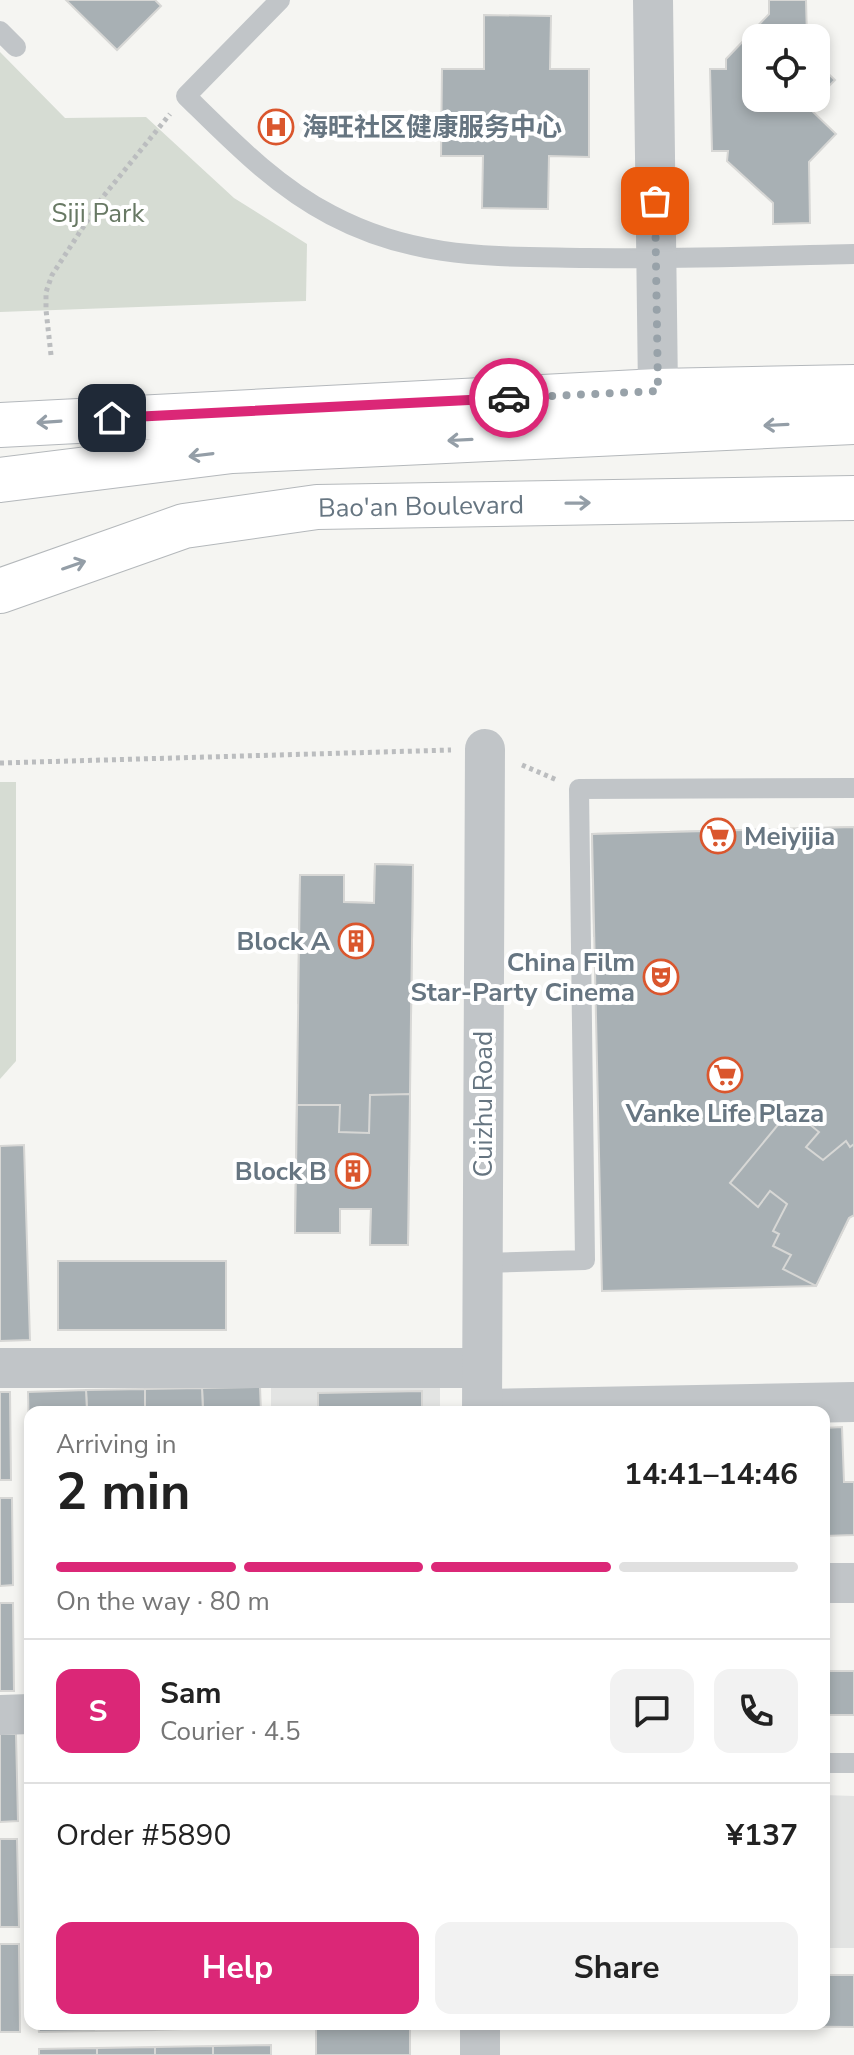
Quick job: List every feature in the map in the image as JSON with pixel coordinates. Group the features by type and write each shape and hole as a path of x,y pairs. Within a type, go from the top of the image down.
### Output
{"main road":[{"path":"0,425 658,391 854,387"},
{"path":"0,480 232,451 854,422"},
{"name":"Bao'an Boulevard","path":"0,591 184,526 317,507 854,498"}],"street":[{"path":"653,0 658,391"},
{"name":"Cuizhu Road","path":"482,1406 485,749"},
{"path":"0,1368 482,1368"},
{"path":"668,1406 854,1402"},
{"path":"830,1583 854,1583"},
{"path":"0,1715 24,1714"},
{"path":"480,2030 480,2055"}],"lane":[{"path":"280,0 186,96 239,149 281,184 330,215 374,235 416,248 470,256 656,259 854,254"},
{"path":"0,31 16,47"},
{"path":"483,1263 585,1260 579,789 854,788"},
{"path":"830,1763 854,1763"}],"path":[{"path":"51,355 46,292 52,275 102,198 186,96"},
{"path":"0,763 485,749 579,789"}],"shaded area":[{"path":"271,1383 440,1383 440,1406 271,1406"},
{"path":"830,1795 854,1796 854,1948 830,1948"}],"green space":[{"name":"Siji Park","path":"0,52 65,118 146,117 234,198 307,244 306,301 0,312"},
{"path":"0,782 16,782 16,1061 0,1079"}],"building":[{"path":"66,0 155,0 161,6 117,50"},
{"path":"769,0 806,0 807,24 759,24 769,14"},
{"path":"484,15 551,16 550,69 589,69 589,157 549,156 548,209 482,208 483,156 441,156 442,69 484,69"},
{"path":"742,42 742,112 813,112 836,134 809,162 810,223 773,224 773,203 727,161 728,151 712,151 710,69 726,69 726,59"},
{"path":"854,827 854,930 806,931 805,886 654,889 655,934 594,936 592,834"},
{"name":"Vanke Life Plaza","path":"854,827 854,1215 849,1218 816,1286 602,1291 592,834"},
{"name":"Block A","path":"375,864 413,865 411,1016 373,1015 374,979 343,979 343,1003 298,1003 300,875 344,875 344,902 374,903"},
{"path":"375,864 413,865 408,1245 370,1245 371,1209 340,1209 340,1233 295,1233 300,875 344,875 344,902 374,903"},
{"name":"Block B","path":"410,1094 408,1245 370,1245 371,1209 340,1209 340,1233 295,1233 297,1105 340,1105 339,1132 369,1133 370,1095"},
{"path":"791,1109 819,1132 806,1147 823,1160 846,1141 850,1147 854,1144 854,1215 849,1218 816,1286 783,1269 791,1255 773,1246 779,1234 773,1231 787,1204 770,1191 758,1207 730,1183"},
{"path":"24,1145 30,1340 0,1341 0,1146"},
{"path":"58,1261 226,1261 226,1330 58,1330"},
{"path":"260,1387 261,1406 203,1406 202,1388"},
{"path":"202,1388 203,1406 145,1406 145,1389"},
{"path":"145,1389 145,1406 87,1406 86,1390"},
{"path":"86,1390 87,1406 28,1406 28,1392"},
{"path":"422,1391 422,1406 318,1406 318,1393"},
{"path":"0,1392 10,1392 11,1480 0,1480"},
{"path":"842,1427 844,1482 854,1482 854,1535 830,1536 830,1428"},
{"path":"0,1498 12,1498 13,1585 0,1586"},
{"path":"0,1603 13,1603 14,1691 0,1691"},
{"path":"830,1671 854,1671 854,1715 830,1715"},
{"path":"0,1734 16,1734 18,1821 0,1822"},
{"path":"0,1839 17,1839 19,1927 0,1927"},
{"path":"0,1944 19,1944 20,2032 0,2032"},
{"path":"830,1975 854,1975 854,2027 830,2027"},
{"path":"39,2030 96,2030 96,2031"},
{"path":"316,2030 410,2030 410,2055 316,2055"},
{"path":"271,2045 271,2055 213,2055 213,2046"},
{"path":"213,2046 213,2055 155,2055 155,2047"},
{"path":"155,2047 155,2055 97,2055 97,2048"},
{"path":"97,2048 97,2055 39,2055 39,2049"}],"way so far":[{"path":"509,398 658,391 655,201"}],"place":[{"name":"海旺社区健康服务中心","path":"276,127"},
{"name":"Meiyijia","path":"718,836"},
{"name":"Block A","path":"356,941"},
{"name":"China Film Star-Party Cinema","path":"661,977"},
{"name":"Vanke Life Plaza","path":"725,1075"},
{"name":"Block B","path":"353,1171"}],"route":[{"path":"112,418 509,398"}]}
